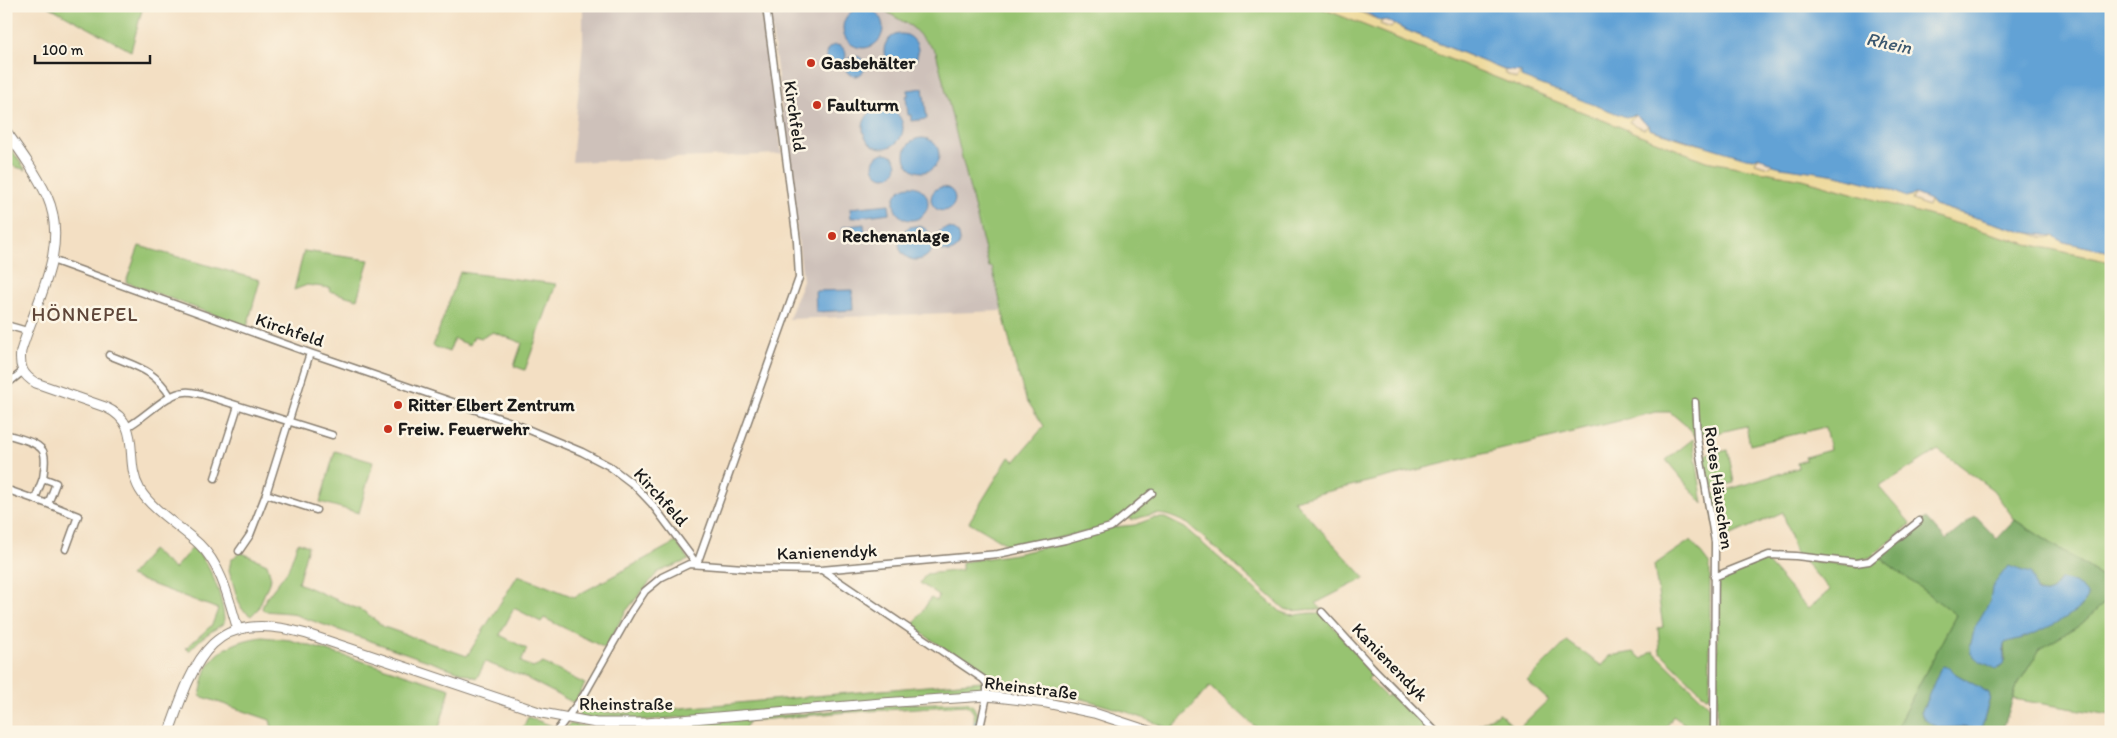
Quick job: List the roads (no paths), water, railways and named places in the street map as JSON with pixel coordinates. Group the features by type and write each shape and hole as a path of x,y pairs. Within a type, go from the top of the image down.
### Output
{"main road":[{"path":"6,130 32,169 47,197 54,225 52,260 27,331 20,360 22,372 27,378 36,383 116,412 123,418 127,427 134,473 140,490 157,508 199,544 214,562 238,630"},
{"name":"Rheinstraße","path":"169,732 184,687 197,662 207,649 218,640 238,630 266,626 287,628 566,719 596,723 646,723 987,696 1047,703 1094,713 1152,732"}],"street":[{"name":"Kirchfeld","path":"697,564 799,278 797,241 766,6"},
{"name":"Kirchfeld","path":"52,260 543,434 609,466 634,485 652,504 697,564"},
{"path":"6,325 27,331"},
{"path":"239,551 250,535 266,494 310,353"},
{"path":"110,355 151,372 162,382 171,397"},
{"path":"6,385 22,372"},
{"path":"127,427 139,422 171,397 185,392 201,394 332,435"},
{"name":"Rotes Häuschen","path":"1695,402 1697,438 1715,542 1714,732"},
{"path":"215,478 238,406"},
{"path":"6,434 38,446 43,450 43,478 35,499"},
{"path":"43,478 56,483 48,504"},
{"path":"11,491 78,516 66,549"},
{"name":"Kanienendyk","path":"556,732 584,695 645,591 662,577 689,564 757,569 821,570 974,557 1014,551 1065,540 1111,527 1152,493"},
{"path":"266,494 316,510"},
{"name":"Rotes Häuschen","path":"1714,577 1769,555 1856,563 1869,561 1919,521"},
{"path":"821,570 987,684 987,696 979,732"},
{"name":"Kanienendyk","path":"1322,612 1373,668 1436,732"}],"water":[{"name":"Rhein","path":"1346,6 2111,6 2111,252 2064,242 2053,236 2023,232 1934,205 1930,200 1915,194 1906,197 1887,188 1837,175 1781,167 1773,165 1759,156 1753,159 1746,158 1649,129 1648,125 1635,115 1626,117 1521,77 1521,72 1504,70 1388,21 1380,21 1367,13"},
{"path":"859,8 867,8 874,11 880,17 883,28 880,39 874,45 867,48 859,48 852,45 846,39 843,32 843,24 846,17 852,11"},
{"path":"901,34 908,35 913,39 917,44 917,58 913,63 908,67 901,68 894,67 889,63 885,58 884,51 885,44 889,39 894,35"},
{"path":"836,45 843,48 846,55 843,62 836,65 829,62 826,55 829,48"},
{"path":"855,56 862,59 865,66 862,73 855,76 848,73 845,66 848,59"},
{"path":"923,88 927,119 911,121 911,115 908,115 906,96 908,96 908,90"},
{"path":"883,108 897,114 903,128 897,142 883,148 869,142 863,128 869,114"},
{"path":"922,138 934,143 939,155 934,167 922,172 910,167 905,155 910,143"},
{"path":"885,153 894,156 897,165 894,174 885,177 876,174 873,165 876,156"},
{"path":"911,186 923,191 928,203 923,215 911,220 899,215 894,203 899,191"},
{"path":"943,187 952,190 955,199 952,208 943,211 934,208 931,199 934,190"},
{"path":"889,204 890,213 851,218 850,208"},
{"path":"864,224 865,235 843,238 842,227"},
{"path":"916,226 923,227 928,231 932,236 932,250 928,255 923,259 916,260 909,259 904,255 900,250 899,243 900,236 904,231 909,227"},
{"path":"948,228 953,229 959,235 959,245 953,251 948,252 943,251 937,245 936,240 937,235 943,229"},
{"path":"852,290 853,310 816,312 815,291"},
{"path":"2008,566 2031,573 2037,592 2050,592 2061,579 2081,587 2088,596 2079,608 2061,621 2022,638 2005,643 2003,648 2003,665 1996,669 1978,660 1971,654 1970,647 1975,627 1990,601 1992,587"},
{"path":"1943,666 1950,668 1956,674 1989,693 1990,697 1980,729 1942,728 1932,725 1923,718 1921,713"}],"waterway":[{"path":"974,732 976,722"}],"place":[{"name":"Gasbehälter","path":"811,63"},
{"name":"Faulturm","path":"817,105"},
{"name":"Rechenanlage","path":"832,236"},
{"name":"Ritter Elbert Zentrum","path":"398,405"},
{"name":"Freiw. Feuerwehr","path":"388,429"}],"district":[{"name":"HÖNNEPEL","path":"85,314"}]}
